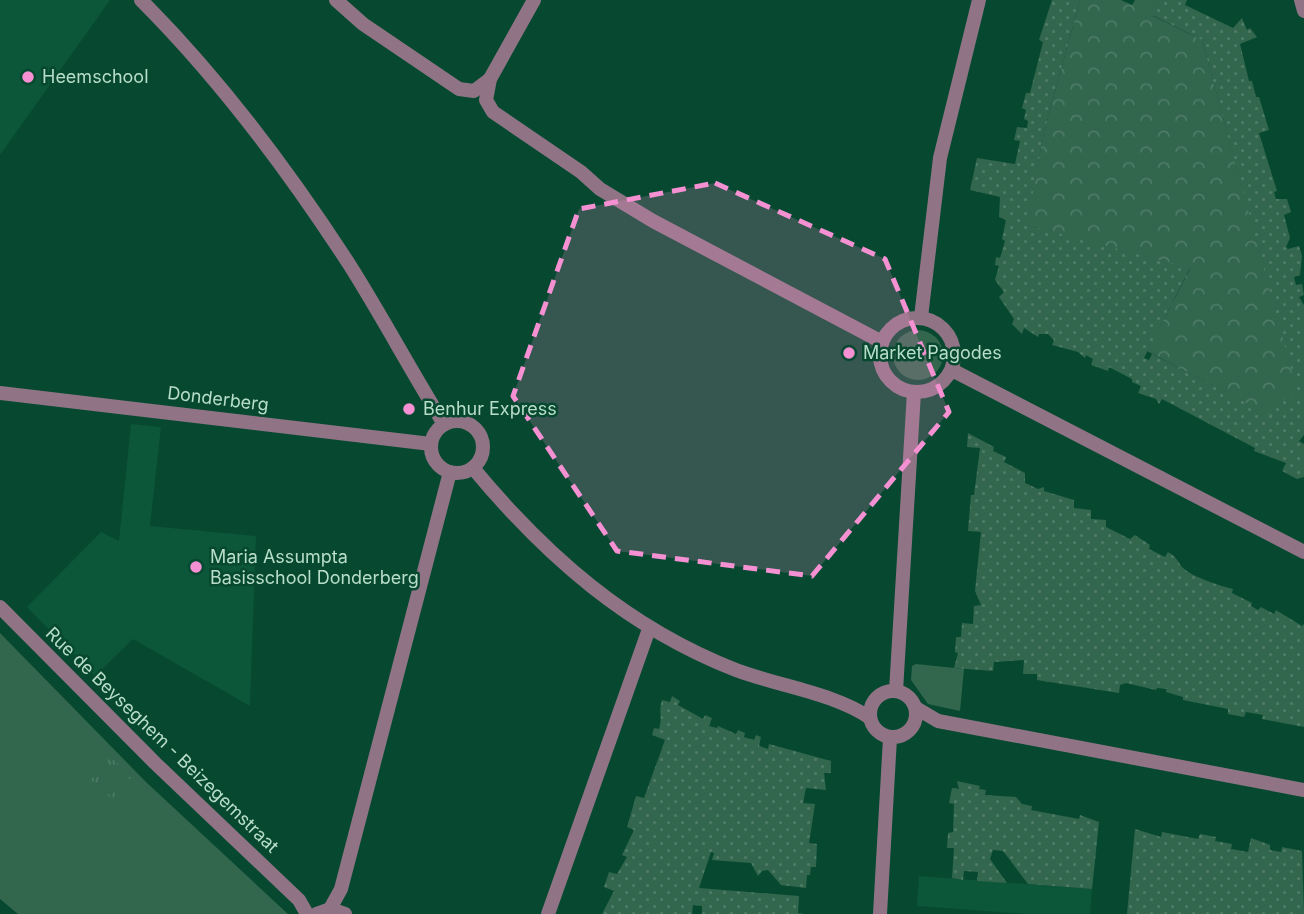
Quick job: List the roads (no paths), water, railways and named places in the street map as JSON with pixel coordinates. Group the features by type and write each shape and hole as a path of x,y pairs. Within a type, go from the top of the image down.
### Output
{"street":[{"path":"141,0 215,80 314,211 360,282 444,424"},
{"path":"336,0 363,24 459,89 474,91 490,79"},
{"path":"534,0 490,79 486,100 493,112 581,172 600,189 653,221 882,342"},
{"path":"920,317 940,158 979,0"},
{"path":"1301,0 1304,11"},
{"path":"920,317 939,324 947,331 955,350 952,370 933,390 914,393 898,387 886,375 880,359 882,342 887,333 902,321 920,317"},
{"path":"952,370 1304,552"},
{"name":"Donderberg","path":"0,393 431,444"},
{"path":"896,691 914,393"},
{"path":"466,422 479,432 483,447 473,468 462,473 450,472 438,465 431,444 433,435 444,424 466,422"},
{"path":"473,468 524,527 562,563 649,629 733,668 786,688 850,704 870,718 875,729 890,738 907,734 913,727 916,708"},
{"path":"327,912 341,889 450,472"},
{"name":"Rue de Beyseghem - Beizegemstraat","path":"0,607 155,762 299,900 327,912"},
{"path":"548,914 649,629"},
{"path":"850,704 874,701 884,693 896,691 906,695 916,708 938,721 1304,790"},
{"path":"870,718 874,701"},
{"path":"913,727 938,721"},
{"path":"880,914 890,738"}],"place":[{"name":"Heemschool","path":"28,77"},
{"name":"Market Pagodes","path":"849,353"},
{"name":"Benhur Express","path":"409,409"},
{"name":"Maria Assumpta Basisschool Donderberg","path":"196,567"}]}
